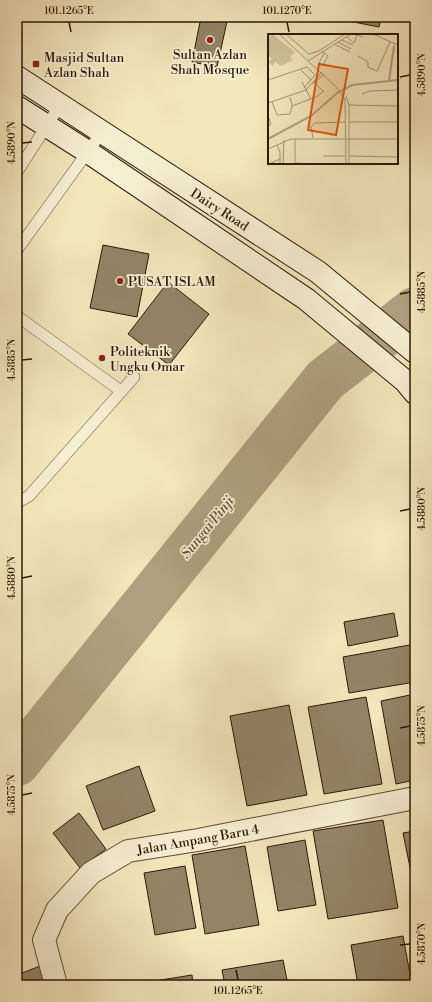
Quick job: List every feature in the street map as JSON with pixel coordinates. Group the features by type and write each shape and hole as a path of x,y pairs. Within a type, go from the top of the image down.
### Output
{"main road":[{"name":"Dairy Road","path":"17,77 318,272 415,352"},
{"name":"Dairy Road","path":"17,107 88,152 306,299 410,387"},
{"name":"Jalan Ampang Baru 4","path":"56,985 44,940 57,910 91,873 128,851 198,840 415,798"}],"lane":[{"path":"17,172 60,105"},
{"path":"17,250 102,132"},
{"path":"17,316 121,391"},
{"path":"17,503 29,496 134,377"}],"building":[{"name":"Sultan Azlan Shah Mosque","path":"201,17 228,17 217,67 192,62"},
{"path":"328,17 381,17 379,27"},
{"name":"PUSAT ISLAM","path":"103,245 149,254 137,317 90,308"},
{"path":"168,282 209,314 169,365 128,334"},
{"path":"394,613 398,636 348,646 344,622"},
{"path":"415,644 415,682 349,693 343,657"},
{"path":"415,694 415,780 396,784 381,701"},
{"path":"366,697 382,784 324,794 308,707"},
{"path":"289,705 307,795 247,806 230,716"},
{"path":"139,766 155,811 103,830 86,786"},
{"path":"79,813 106,849 80,868 53,833"},
{"path":"383,820 398,908 328,919 313,831"},
{"path":"415,831 415,892 403,833"},
{"path":"305,840 316,905 278,911 267,847"},
{"path":"245,846 259,925 205,934 192,855"},
{"path":"185,866 196,928 155,935 144,873"},
{"path":"403,936 412,985 358,985 351,945"},
{"path":"283,960 288,985 225,985 222,970"},
{"path":"40,966 47,985 17,985 17,975"},
{"path":"192,975 193,985 143,985 142,983"}],"waterway":[{"name":"Sungai Pinji","path":"17,763 325,380 415,310"}],"place":[{"name":"Sultan Azlan Shah Mosque","path":"210,40"},
{"name":"Masjid Sultan Azlan Shah","path":"36,64"},
{"name":"PUSAT ISLAM","path":"120,281"},
{"name":"Politeknik Ungku Omar","path":"102,358"}]}
